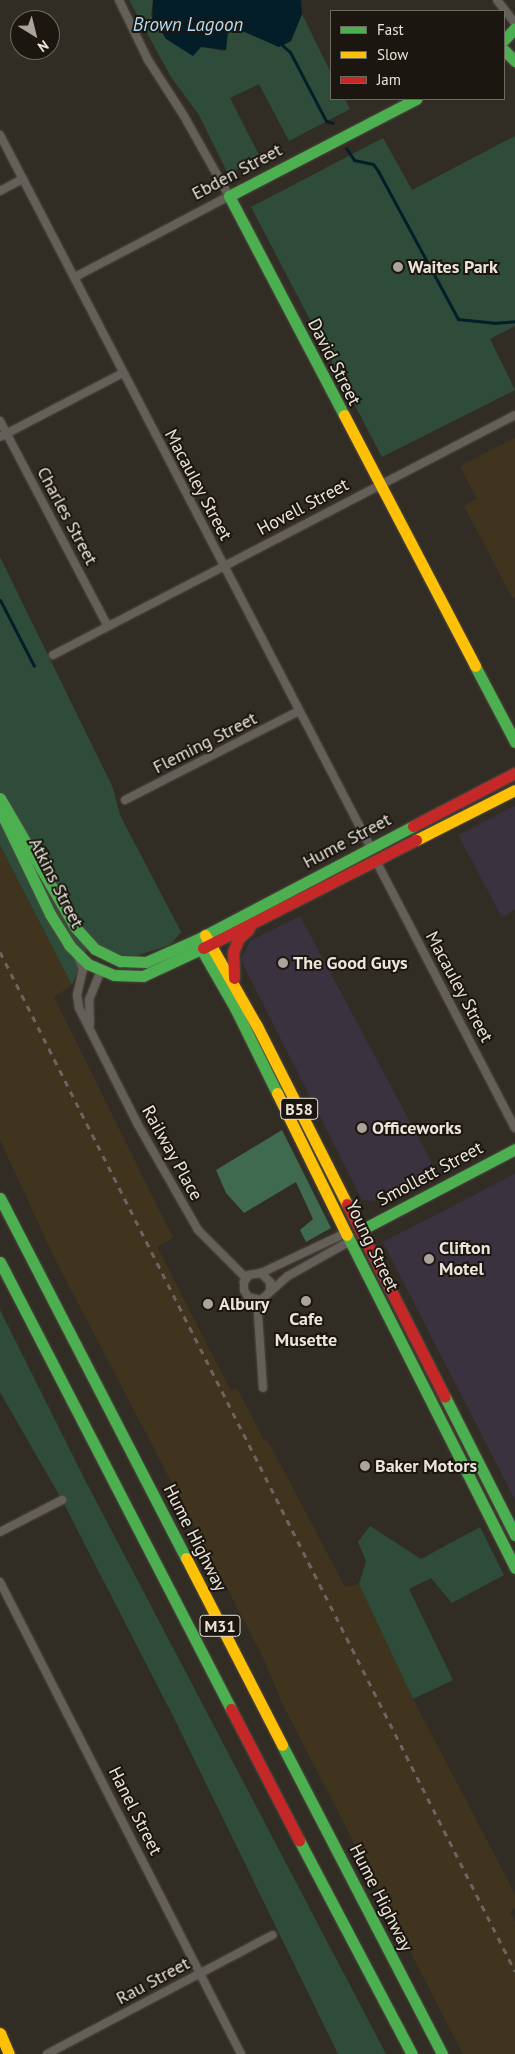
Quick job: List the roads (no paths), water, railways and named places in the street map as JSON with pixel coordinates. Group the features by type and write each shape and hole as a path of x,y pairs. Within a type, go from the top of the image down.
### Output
{"main road":[{"name":"Ebden Street","path":"229,196 414,100"},
{"name":"David Street","path":"229,196 378,484 515,742"},
{"name":"Hume Street","path":"203,942 371,848 515,773"},
{"name":"Hume Street","path":"203,942 264,917 515,790"},
{"name":"Atkins Street","path":"0,798 82,936 104,955 126,962 146,962 168,956 203,942"},
{"name":"Atkins Street","path":"0,810 50,914 69,945 85,962 101,971 122,976 147,975 203,942"},
{"path":"46,876 70,932 98,962 101,971"},
{"name":"B58","path":"238,989 231,965 236,943 264,917"},
{"name":"Young Street","path":"203,942 238,989 512,1524"},
{"name":"Young Street","path":"203,942 348,1237 515,1568"},
{"name":"Smollett Street","path":"361,1230 515,1149"},
{"name":"Hume Highway","path":"0,1198 442,2054"},
{"path":"348,1237 361,1230"},
{"name":"M31","path":"0,1262 128,1514 412,2054"},
{"path":"496,1530 512,1524"},
{"path":"0,2032 10,2051"}],"street":[{"name":"David Street","path":"119,0 148,60 184,116 229,196"},
{"path":"505,12 515,23"},
{"name":"Macauley Street","path":"0,135 371,848"},
{"path":"0,191 23,179"},
{"name":"Ebden Street","path":"75,277 229,196"},
{"path":"3,436 123,373"},
{"name":"Hovell Street","path":"53,655 378,484 515,415"},
{"name":"Charles Street","path":"0,420 3,436 107,625"},
{"name":"Fleming Street","path":"125,800 299,712"},
{"name":"Macauley Street","path":"376,861 515,1128"},
{"name":"Railway Place","path":"69,945 82,966 77,1000 137,1123 198,1230 246,1278"},
{"name":"Railway Place","path":"91,1030 89,1000 101,971"},
{"path":"348,1237 288,1276 270,1290 264,1298 257,1300 246,1294 246,1278 348,1237"},
{"path":"261,1273 270,1282 270,1290"},
{"path":"257,1300 264,1388"},
{"path":"0,1532 62,1500"},
{"name":"Hanel Street","path":"0,1582 241,2054"},
{"name":"Rau Street","path":"47,2054 273,1935"}],"water":[{"name":"Brown Lagoon","path":"153,0 301,0 302,14 291,41 279,47 238,29 228,32 226,50 201,47 193,56 166,39 160,28 152,22"}],"waterway":[{"path":"281,44 290,52 326,121 333,123"},
{"path":"346,148 354,160 373,164 378,171 458,319 494,323 515,321"},
{"path":"0,600 34,666"}],"railway":[{"path":"0,952 515,1971"}],"place":[{"name":"Waites Park","path":"398,267"},
{"name":"The Good Guys","path":"283,963"},
{"name":"Officeworks","path":"362,1128"},
{"name":"Clifton Motel","path":"429,1259"},
{"name":"Cafe Musette","path":"306,1301"},
{"name":"Albury","path":"208,1304"},
{"name":"Baker Motors","path":"365,1466"}]}
